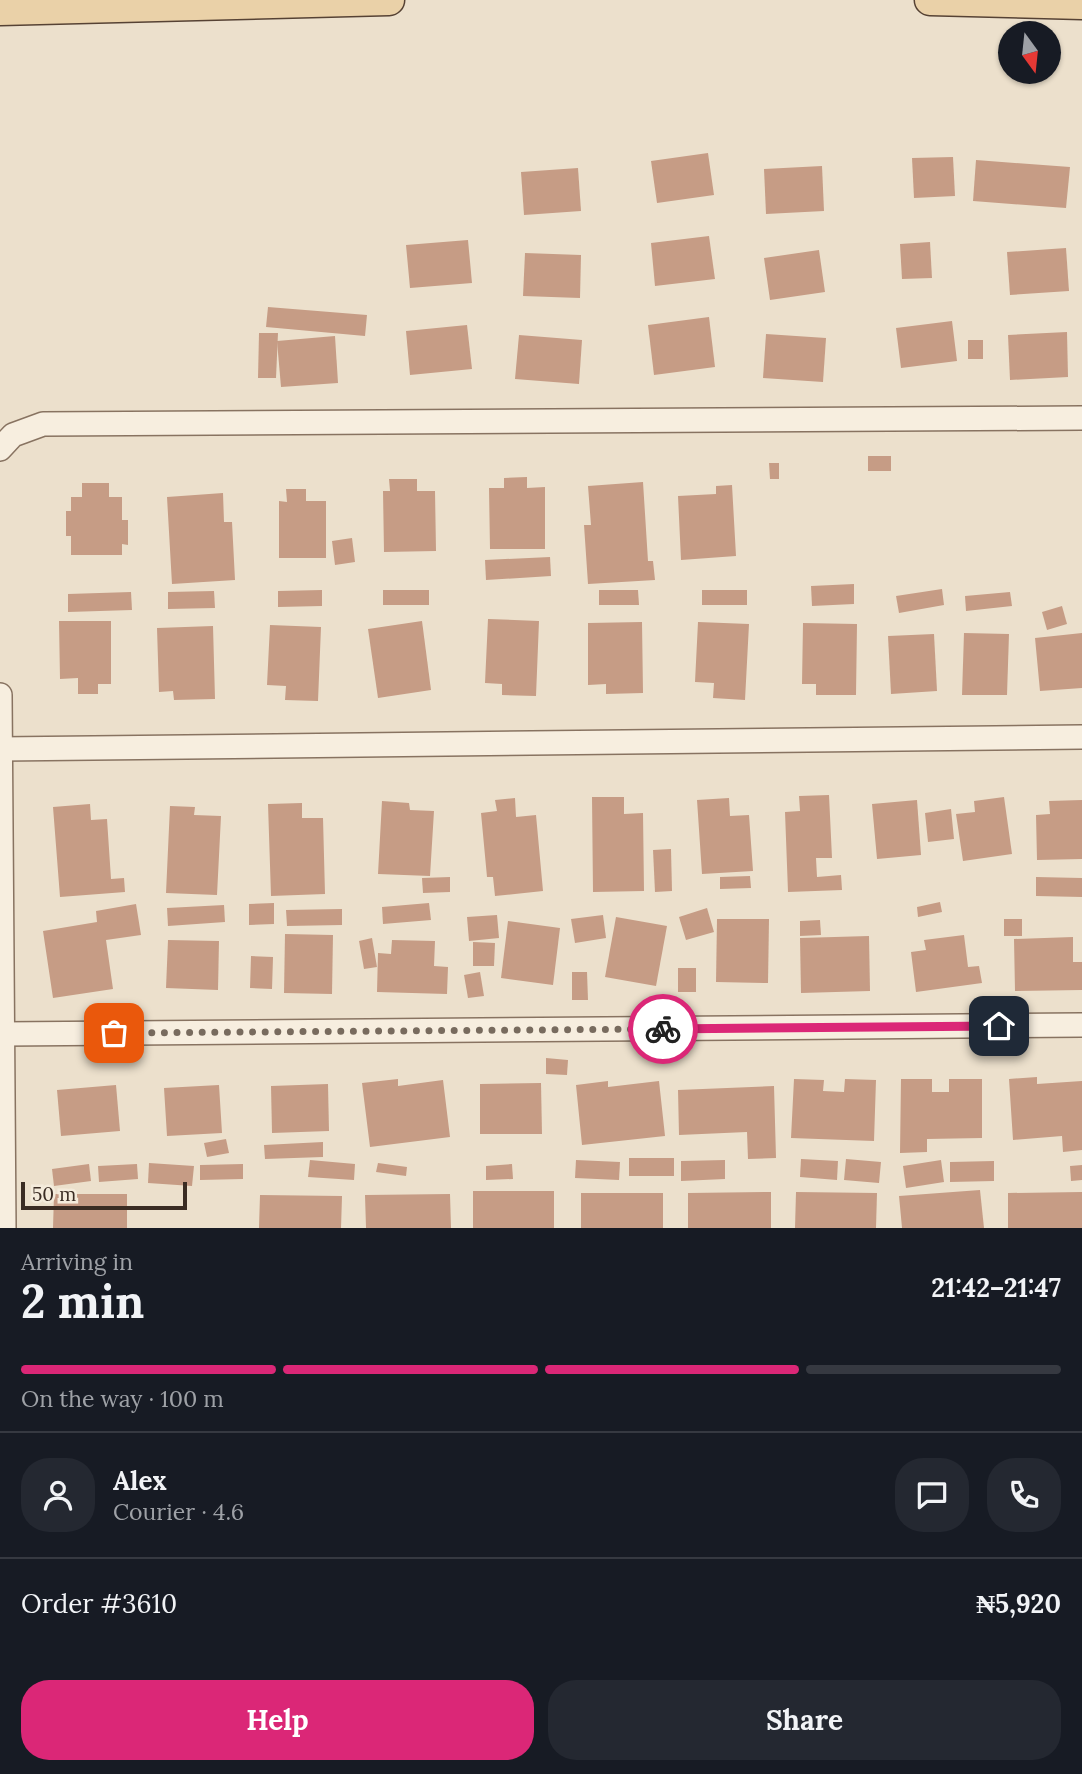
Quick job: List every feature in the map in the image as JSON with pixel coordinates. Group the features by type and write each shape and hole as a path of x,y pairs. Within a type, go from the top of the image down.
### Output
{"main road":[{"path":"0,10 389,0"},
{"path":"930,0 1082,4"}],"street":[{"path":"0,449 13,435 43,424 1082,418"},
{"path":"0,695 4,1228"},
{"path":"1,749 1082,737"},
{"path":"3,1034 1082,1025"}],"building":[{"path":"708,153 714,195 657,203 651,161"},
{"path":"953,157 955,196 914,198 912,158"},
{"path":"976,160 1070,167 1066,208 973,201"},
{"path":"822,166 824,211 766,214 764,169"},
{"path":"578,168 581,211 524,215 521,172"},
{"path":"709,236 715,279 655,286 651,243"},
{"path":"468,240 472,283 410,288 406,245"},
{"path":"930,242 932,278 902,279 900,244"},
{"path":"1066,248 1069,291 1010,295 1007,252"},
{"path":"819,250 825,292 770,300 764,258"},
{"path":"525,253 581,255 580,298 523,296"},
{"path":"268,307 367,315 365,336 266,327"},
{"path":"709,317 715,367 654,375 648,325"},
{"path":"952,321 957,361 901,368 896,328"},
{"path":"467,325 472,369 410,375 406,331"},
{"path":"1067,332 1068,377 1010,380 1008,335"},
{"path":"259,333 278,333 276,378 258,378"},
{"path":"766,334 826,338 823,382 763,378"},
{"path":"519,335 582,340 579,384 515,379"},
{"path":"335,336 338,383 281,387 277,341"},
{"path":"968,340 983,340 983,359 968,359"},
{"path":"868,456 891,456 891,471 868,471"},
{"path":"769,463 779,463 779,479 770,479"},
{"path":"527,477 527,488 545,487 545,549 490,549 489,488 504,488 504,478"},
{"path":"389,479 417,479 417,491 435,491 436,551 384,552 383,491 390,491"},
{"path":"643,482 648,561 653,561 655,580 588,584 584,525 591,525 588,486"},
{"path":"82,483 109,483 109,497 122,497 122,520 128,520 128,545 122,544 122,555 71,555 71,536 66,536 66,511 71,511 71,497 82,497"},
{"path":"732,485 736,556 681,560 678,496 716,494 716,486"},
{"path":"286,489 306,489 306,501 326,501 326,558 279,558 279,501 287,502"},
{"path":"223,493 224,522 232,522 235,580 172,584 167,497"},
{"path":"352,538 355,562 335,565 332,541"},
{"path":"550,557 551,576 486,580 485,560"},
{"path":"854,584 854,604 812,606 811,586"},
{"path":"942,589 944,605 899,613 896,596"},
{"path":"322,590 322,606 278,607 278,591"},
{"path":"383,590 429,590 429,605 383,605"},
{"path":"599,590 638,590 639,605 599,605"},
{"path":"702,590 747,590 747,605 702,605"},
{"path":"214,591 215,608 168,609 168,592"},
{"path":"131,592 132,610 68,612 68,594"},
{"path":"1010,592 1012,606 966,611 965,596"},
{"path":"1062,606 1067,624 1047,630 1042,612"},
{"path":"488,619 539,621 536,696 502,695 502,684 485,683"},
{"path":"59,621 111,621 111,684 98,684 98,694 78,694 78,678 60,679"},
{"path":"422,621 431,690 378,698 368,629"},
{"path":"642,622 643,693 606,694 606,684 588,685 588,623"},
{"path":"698,622 749,624 745,700 713,698 714,683 695,682"},
{"path":"803,623 857,624 856,695 816,695 816,684 802,684"},
{"path":"270,625 321,627 318,701 285,700 286,686 267,685"},
{"path":"213,626 215,699 174,700 173,691 159,692 157,628"},
{"path":"964,633 1009,634 1007,695 962,695"},
{"path":"1082,633 1082,688 1040,691 1035,638"},
{"path":"934,634 937,691 891,694 888,636"},
{"path":"829,795 832,858 816,858 817,877 841,875 842,890 788,892 785,812 800,811 799,796"},
{"path":"592,797 624,797 624,814 643,813 644,891 593,892"},
{"path":"1004,797 1012,854 963,861 956,814 975,812 974,801"},
{"path":"515,798 516,817 536,815 543,891 495,896 493,877 487,877 481,813 497,811 495,800"},
{"path":"729,798 730,816 749,815 753,871 702,874 697,800"},
{"path":"917,800 921,855 877,859 872,804"},
{"path":"1082,800 1082,859 1037,860 1036,815 1050,814 1049,801"},
{"path":"382,801 409,803 410,810 434,811 430,876 378,874"},
{"path":"302,803 302,818 323,818 325,894 271,896 268,804"},
{"path":"90,804 91,820 107,819 111,879 124,878 125,892 60,897 53,807"},
{"path":"170,806 195,807 194,815 221,816 217,895 166,893"},
{"path":"951,809 954,839 928,842 925,813"},
{"path":"671,849 672,891 655,892 653,850"},
{"path":"750,876 751,888 720,889 720,877"},
{"path":"450,877 450,892 423,893 422,878"},
{"path":"1036,877 1082,878 1082,897 1036,896"},
{"path":"940,902 942,912 918,917 917,907"},
{"path":"274,903 274,924 249,925 249,904"},
{"path":"429,903 431,920 383,924 382,907"},
{"path":"136,904 141,935 106,940 113,989 53,998 43,931 97,922 96,911"},
{"path":"224,905 225,922 168,926 167,908"},
{"path":"707,908 714,932 686,940 679,917"},
{"path":"342,909 342,925 287,926 286,910"},
{"path":"497,915 499,938 469,941 467,917"},
{"path":"603,915 606,938 575,943 571,919"},
{"path":"616,917 667,926 656,986 605,977"},
{"path":"717,919 769,919 768,983 716,982"},
{"path":"1004,919 1022,919 1022,936 1004,936"},
{"path":"820,920 821,935 800,936 800,921"},
{"path":"508,921 560,928 553,985 501,978"},
{"path":"285,934 333,935 332,994 284,993"},
{"path":"964,935 968,967 979,966 982,983 916,992 911,952 926,950 924,940"},
{"path":"869,936 870,991 801,993 800,938"},
{"path":"1073,937 1073,962 1082,962 1082,990 1015,991 1014,939"},
{"path":"372,938 377,967 364,969 359,941"},
{"path":"168,940 219,941 218,990 166,988"},
{"path":"392,940 435,941 434,966 448,967 447,994 377,992 378,953 391,954"},
{"path":"473,942 495,943 494,966 473,966"},
{"path":"251,956 273,957 272,989 250,988"},
{"path":"678,968 696,968 696,992 678,992"},
{"path":"480,972 484,996 468,998 464,975"},
{"path":"572,972 587,972 588,1000 572,1000"},
{"path":"546,1058 568,1060 567,1075 546,1074"},
{"path":"1037,1077 1037,1084 1082,1081 1082,1150 1063,1152 1062,1136 1013,1140 1009,1079"},
{"path":"398,1079 398,1086 443,1080 450,1137 370,1147 362,1083"},
{"path":"794,1079 824,1080 823,1091 844,1092 845,1079 876,1080 874,1141 791,1138"},
{"path":"901,1079 932,1079 932,1092 949,1092 949,1079 982,1079 982,1138 927,1139 927,1152 900,1153"},
{"path":"608,1081 608,1087 659,1081 665,1136 582,1145 576,1085"},
{"path":"541,1083 542,1134 480,1134 480,1084"},
{"path":"328,1084 329,1131 272,1133 271,1086"},
{"path":"116,1085 120,1131 61,1136 57,1090"},
{"path":"219,1085 222,1133 167,1136 164,1088"},
{"path":"774,1086 776,1158 748,1159 747,1132 679,1135 678,1090"},
{"path":"226,1139 229,1153 207,1157 204,1143"},
{"path":"323,1142 323,1157 265,1159 264,1145"},
{"path":"629,1158 674,1158 674,1176 629,1176"},
{"path":"801,1159 838,1161 837,1180 800,1177"},
{"path":"846,1159 881,1162 879,1183 844,1180"},
{"path":"310,1160 355,1164 354,1180 308,1177"},
{"path":"576,1160 620,1162 619,1180 575,1178"},
{"path":"725,1160 725,1179 681,1181 681,1161"},
{"path":"941,1160 944,1182 906,1188 903,1166"},
{"path":"994,1161 994,1181 950,1182 950,1162"},
{"path":"149,1163 194,1166 192,1186 148,1183"},
{"path":"378,1163 407,1167 406,1176 376,1172"},
{"path":"89,1164 91,1181 54,1186 52,1169"},
{"path":"137,1164 138,1179 99,1182 98,1166"},
{"path":"243,1164 243,1179 200,1180 200,1165"},
{"path":"512,1164 513,1179 486,1180 486,1166"},
{"path":"1082,1165 1082,1180 1071,1181 1070,1166"},
{"path":"980,1190 984,1228 902,1228 899,1196"},
{"path":"473,1191 554,1191 554,1228 473,1228"},
{"path":"771,1192 771,1228 688,1228 688,1193"},
{"path":"796,1192 877,1193 876,1228 795,1228"},
{"path":"1082,1192 1082,1228 1008,1228 1008,1193"},
{"path":"581,1193 663,1193 663,1228 581,1228"},
{"path":"54,1194 127,1194 127,1228 53,1228"},
{"path":"450,1194 451,1228 366,1228 365,1195"},
{"path":"260,1195 342,1196 341,1228 259,1228"}],"way so far":[{"path":"114,1033 663,1029"}],"route":[{"path":"663,1029 999,1026"}]}
